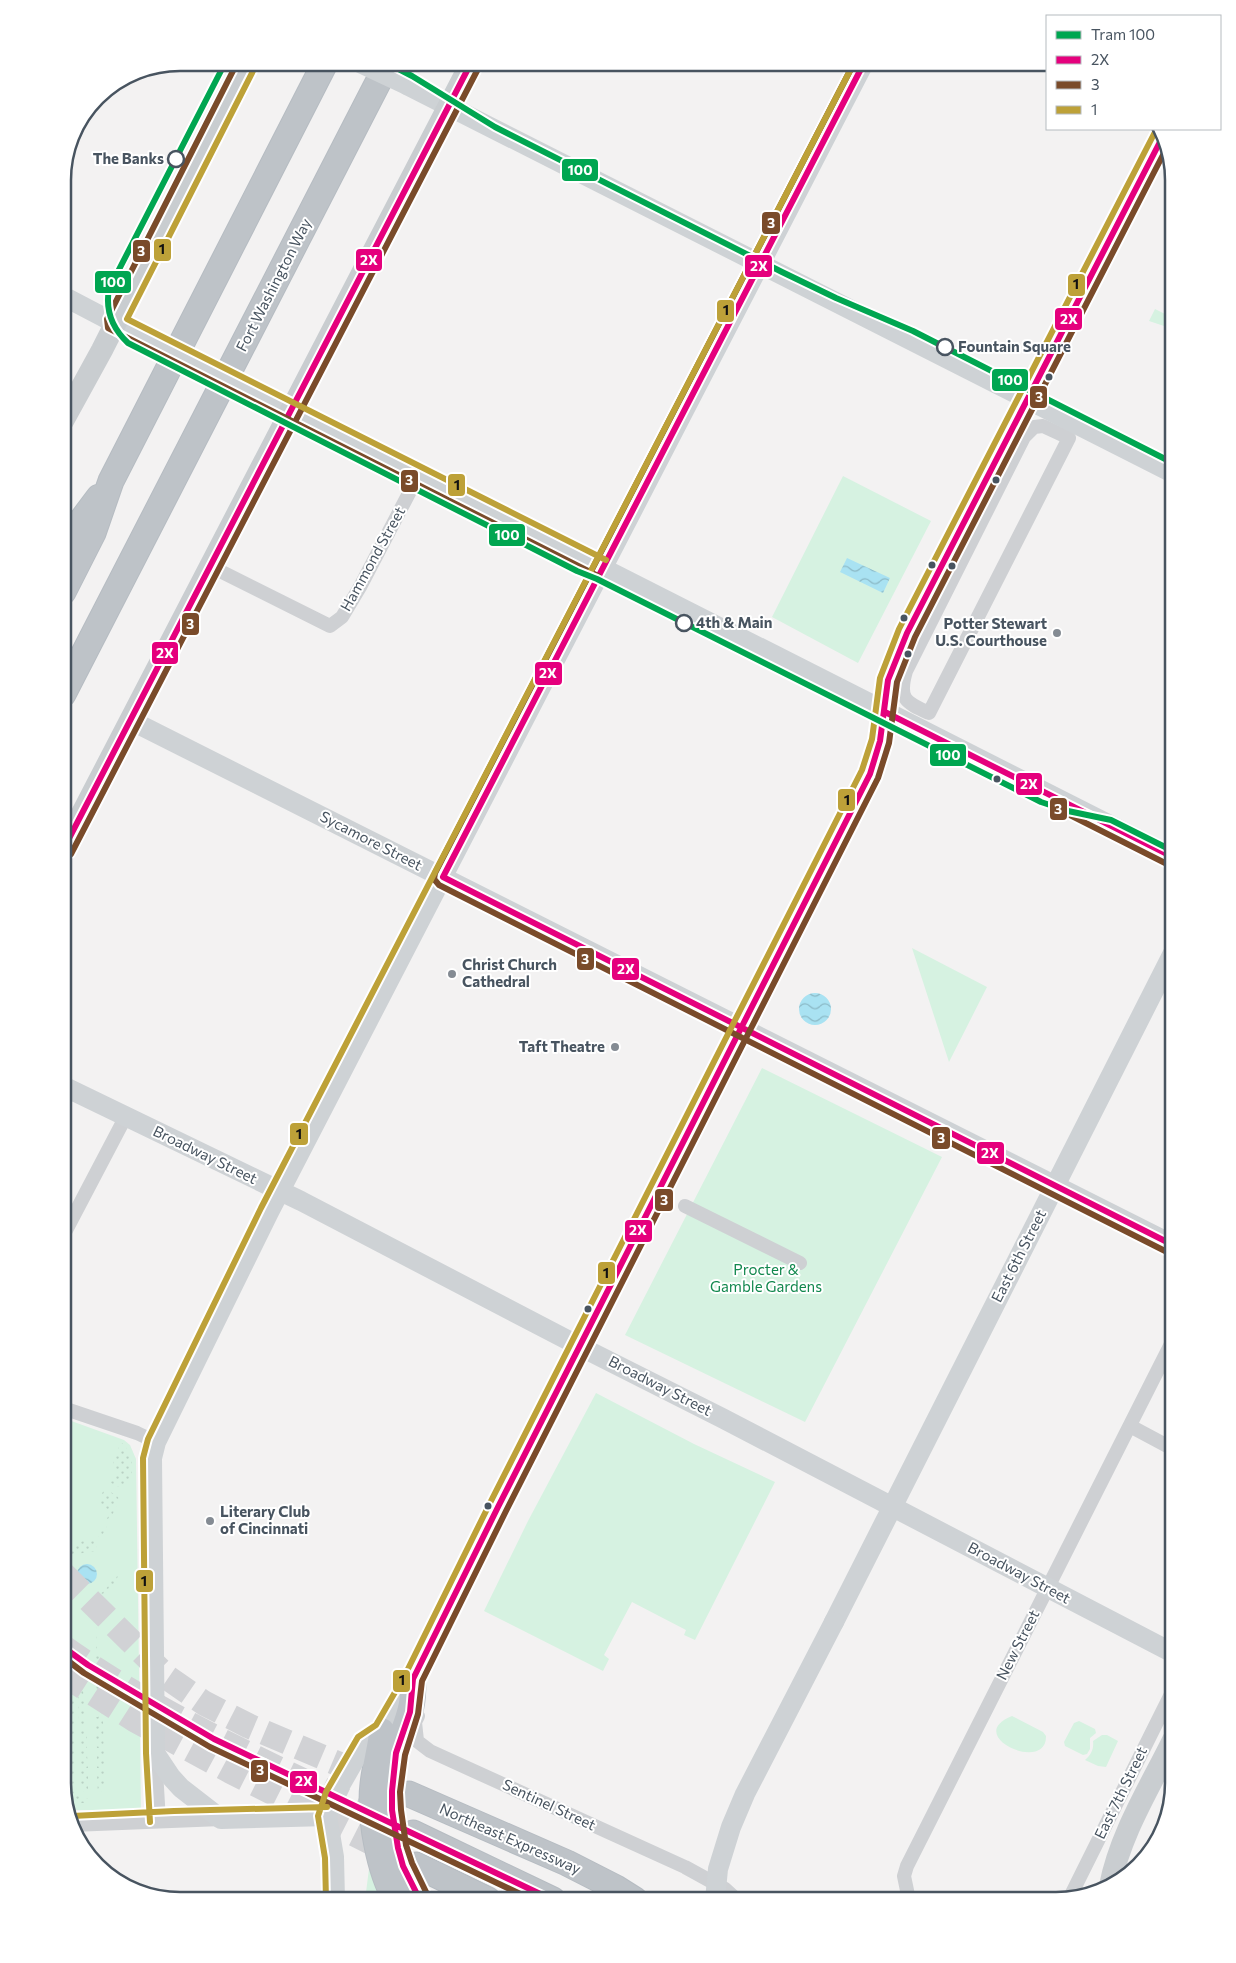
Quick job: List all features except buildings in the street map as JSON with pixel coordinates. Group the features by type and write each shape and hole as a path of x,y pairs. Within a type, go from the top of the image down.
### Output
{"highway":[{"path":"71,576 93,533 111,481 320,71"},
{"name":"Fort Washington Way","path":"71,678 384,71"},
{"path":"71,534 111,481"},
{"path":"413,1679 411,1706 396,1754 392,1793 393,1827 399,1855 405,1873 416,1892"},
{"path":"382,1731 373,1785 375,1829 387,1880 392,1892"},
{"name":"Northeast Expressway","path":"409,1794 567,1864 622,1892"},
{"path":"413,1833 536,1892"},
{"path":"416,1865 472,1892"}],"main road":[{"path":"71,406 116,323 242,71"},
{"path":"71,835 467,71"},
{"path":"71,826 93,792"},
{"path":"1112,1875 1130,1825 1165,1757"}],"street":[{"path":"378,71 1165,468"},
{"path":"159,1821 155,1753 152,1458 156,1442 280,1191 860,71"},
{"path":"336,1892 334,1857 327,1816 334,1796 365,1742 382,1731 413,1679 498,1507 874,765 882,738 888,681 901,647 1159,144"},
{"path":"71,300 1165,852"},
{"path":"1043,426 1069,438 929,713 909,704 904,698 902,685 906,671 1024,437 1034,427 1043,426"},
{"name":"Hammond Street","path":"210,566 330,626 342,617 418,476"},
{"name":"Sycamore Street","path":"130,720 1165,1241"},
{"name":"East 6th Street","path":"716,1892 718,1869 731,1827 745,1794 1165,971"},
{"name":"Broadway Street","path":"71,1090 280,1191 1165,1648"},
{"path":"71,1221 126,1116"},
{"path":"685,1206 800,1263"},
{"name":"New Street","path":"907,1892 904,1876 907,1866 1165,1358"},
{"path":"71,1411 136,1433 156,1442"},
{"path":"1130,1426 1165,1444"},
{"name":"Sentinel Street","path":"413,1679 421,1705 416,1722 417,1741 430,1750 685,1867 728,1892"},
{"name":"East 7th Street","path":"1073,1890 1165,1708"},
{"path":"155,1753 171,1778 180,1788 221,1819"},
{"path":"80,1825 327,1816"}],"green space":[{"path":"1155,309 1165,314 1165,326 1149,321"},
{"path":"843,476 931,521 858,663 772,617"},
{"path":"912,948 987,987 949,1062"},
{"name":"Procter & Gamble Gardens","path":"762,1068 942,1157 805,1422 625,1335"},
{"path":"596,1393 694,1444 775,1482 695,1640 684,1635 686,1630 632,1602 604,1655 609,1659 603,1671 484,1611 528,1521"},
{"path":"71,1421 124,1440 130,1445 136,1459 141,1810 75,1810 72,1797"},
{"path":"122,1443 129,1453 132,1471 129,1482 125,1487 121,1488 107,1481 115,1474 114,1458"},
{"path":"105,1488 118,1497 119,1501 101,1538 98,1536 111,1511 97,1503"},
{"path":"92,1539 98,1543 94,1552 79,1554 71,1560 71,1550 79,1542"},
{"path":"111,1576 118,1576 97,1610 97,1650 95,1650 94,1597 106,1589"},
{"path":"77,1655 84,1655 85,1672 83,1672 83,1677 85,1678 85,1690 83,1691 86,1729 84,1729 84,1735 87,1736 85,1755 87,1755 88,1768 85,1768 85,1774 88,1774 88,1794 81,1788"},
{"path":"101,1655 105,1787 98,1795 97,1775 100,1774 100,1768 97,1768 99,1748 97,1748 96,1736 99,1736 96,1729 98,1711 96,1710 95,1698 97,1698 97,1691 95,1691 96,1672 94,1656"},
{"path":"71,1657 74,1657 76,1788 78,1795 88,1799 88,1803 73,1803 72,1797"},
{"path":"1012,1716 1043,1732 1046,1736 1043,1747 1034,1752 1022,1752 1011,1748 1001,1741 996,1733 999,1724"},
{"path":"1079,1721 1095,1729 1096,1733 1090,1738 1090,1749 1087,1754 1083,1755 1065,1746 1064,1742 1074,1723"},
{"path":"1102,1735 1107,1735 1118,1741 1106,1767 1098,1766 1085,1760 1092,1752 1093,1741"},
{"path":"374,1867 384,1892 366,1892 369,1869"}],"water":[{"path":"847,558 890,578 883,593 840,572"},
{"path":"815,993 827,997 831,1009 827,1021 815,1025 803,1021 799,1009 803,997"},
{"path":"87,1564 94,1567 97,1574 94,1581 87,1584 80,1581 77,1574 80,1567"}],"tunnel":[{"path":"71,1582 168,1678 204,1703 249,1726 393,1787"},
{"path":"71,1652 142,1697 223,1742 391,1822"},
{"path":"71,1679 135,1720 230,1771 394,1854"}],"tram line":[{"name":"100","path":"221,71 109,289 108,305 111,319 128,343 577,571 597,579 1041,802 1068,811 1111,820 1165,847"},
{"name":"100","path":"402,71 495,127 782,272 836,298 913,331 1165,459"}],"transit line":[{"name":"3","path":"233,71 107,319 108,328 598,576"},
{"name":"1","path":"253,71 127,319 606,560"},
{"name":"2X","path":"71,835 467,71"},
{"name":"3","path":"71,854 477,71"},
{"name":"3","path":"850,71 435,873 434,879 439,885 1165,1251"},
{"name":"1","path":"150,1822 146,1753 143,1458 148,1439 261,1208 850,71"},
{"name":"2X","path":"443,877 860,71"},
{"name":"1","path":"326,1892 325,1858 318,1816 326,1792 358,1737 376,1725 405,1675 490,1503 862,770 872,739 880,678 899,629 1154,134"},
{"name":"2X","path":"416,1892 403,1866 392,1810 396,1753 410,1712 413,1679 498,1507 870,774 880,741 888,680 907,633 1159,144"},
{"name":"3","path":"426,1892 412,1863 406,1845 400,1792 405,1755 418,1714 422,1681 506,1511 878,778 889,743 897,682 915,637 1162,156"},
{"name":"2X","path":"885,712 1165,853"},
{"name":"3","path":"881,720 1165,863"},
{"name":"2X","path":"443,877 1165,1241"},
{"name":"2X","path":"71,1653 88,1665 214,1739 536,1892"},
{"name":"3","path":"71,1663 84,1673 210,1747 516,1892"},
{"name":"1","path":"77,1816 327,1807"}],"place":[{"name":"The Banks","path":"176,159"},
{"name":"Fountain Square","path":"945,347"},
{"name":"4th & Main","path":"684,623"},
{"name":"Potter Stewart U.S. Courthouse","path":"1057,633"},
{"name":"Christ Church Cathedral","path":"452,974"},
{"name":"Taft Theatre","path":"615,1047"},
{"name":"Literary Club of Cincinnati","path":"210,1521"}]}
